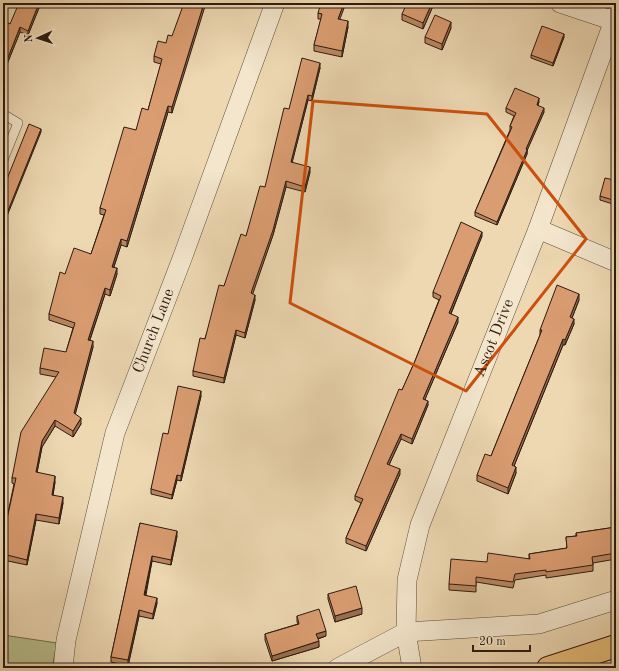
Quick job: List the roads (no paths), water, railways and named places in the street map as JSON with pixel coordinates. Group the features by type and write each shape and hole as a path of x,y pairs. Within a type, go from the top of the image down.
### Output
{"main road":[{"path":"548,668 616,646"}],"street":[{"name":"Church Lane","path":"63,668 66,640 115,433 183,256 275,3"},
{"path":"560,3 615,18"},
{"name":"Ascot Drive","path":"412,668 406,632 407,580 420,525 538,229 615,18"},
{"path":"538,229 616,262"},
{"path":"338,668 406,632 539,624 616,600"}],"lane":[{"path":"3,114 18,123 3,160"}]}
